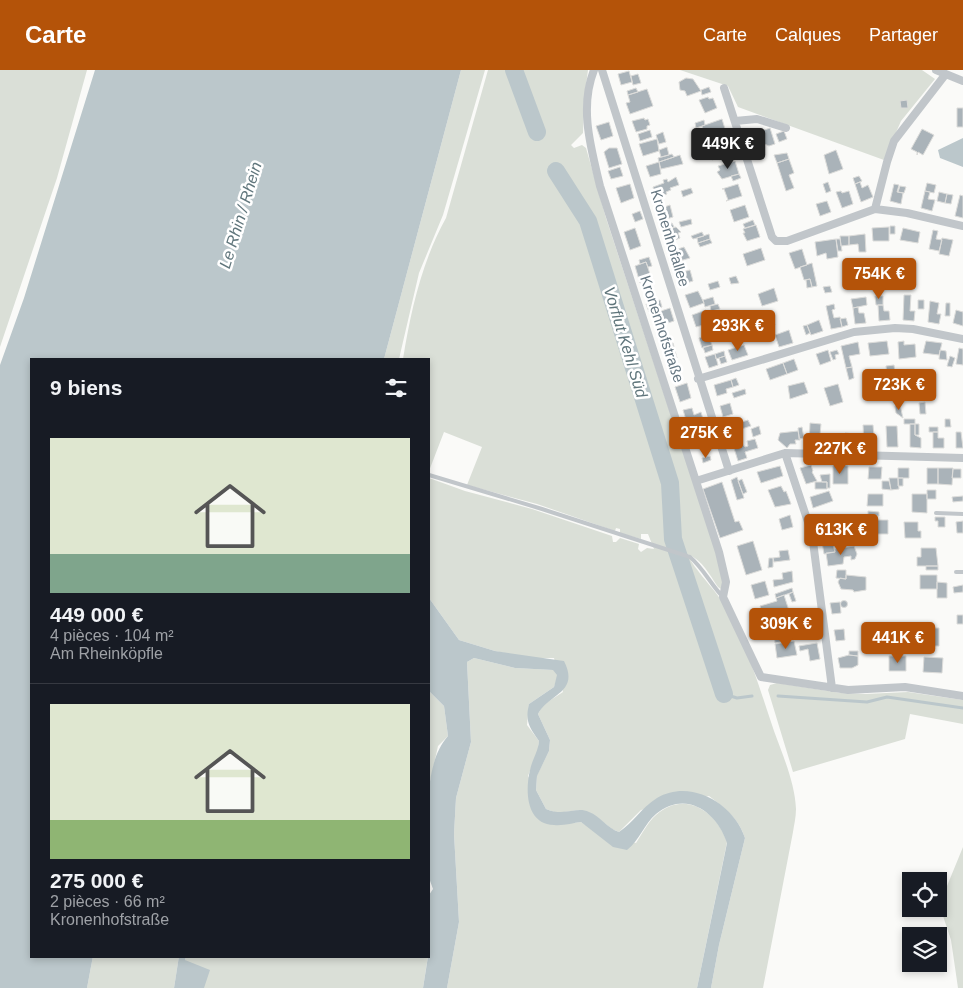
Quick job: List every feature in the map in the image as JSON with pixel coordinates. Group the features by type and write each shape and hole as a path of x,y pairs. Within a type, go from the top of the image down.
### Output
{"street":[{"name":"Kronenhofstraße","path":"594,70 588,97 588,139 600,186 696,481 726,582 723,597 761,677 832,688"},
{"name":"Kronenhofallee","path":"602,70 698,379 729,471"},
{"path":"936,70 945,75 963,80"},
{"path":"875,209 886,162 894,141 945,75"},
{"path":"724,88 772,237 776,241 787,241 875,209 963,226"},
{"path":"735,121 757,119 786,128"},
{"path":"698,379 854,332 904,328 963,339"},
{"path":"696,481 785,453 963,458"},
{"path":"785,453 812,534 832,688 862,691 919,688 963,696"}],"lane":[{"path":"430,475 684,555 700,565 712,585 723,597"},
{"path":"936,513 963,514"},
{"path":"956,572 963,572"}],"shaded area":[{"path":"0,70 87,70 57,178 0,347"},
{"path":"461,70 485,70 443,215 419,273 399,358 384,358"},
{"path":"488,70 588,70 584,100 583,133 571,145 574,148 582,145 586,148 606,218 716,552 724,580 721,589 702,564 688,554 689,558 721,600 738,631 788,770 795,799 795,821 763,988 711,988 719,945 745,838 735,820 709,796 641,810 619,832 598,818 579,810 557,813 546,809 536,790 537,775 549,751 550,740 538,714 543,705 563,692 554,658 527,658 459,640 430,599 430,478 465,491 532,509 612,536 613,542 620,538 639,544 638,549 641,552 647,548 654,549 648,534 641,534 641,539 620,533 620,529 616,528 615,531 537,504 467,485 482,447 444,432 430,468 430,358 403,358 410,322 424,269 430,251 446,218"},
{"path":"680,70 922,70 935,79 901,121 884,160 738,107 728,86"},
{"path":"474,658 515,668 554,670 558,675 554,687 529,704 527,725 539,741 538,750 528,776 553,825 581,822 592,829 636,843 656,815 667,807 689,804 708,813 716,821 727,842 697,988 447,988 459,922 454,834 456,798 471,742 467,662"},
{"path":"777,683 841,693 908,692 963,700 963,724 910,714 905,739 793,772 768,690 770,685"},
{"path":"430,692 444,706 448,736 438,746 430,782"},
{"path":"963,847 963,988 958,988 951,940 943,917 947,917 947,886"},
{"path":"93,958 179,958 174,988 87,988"},
{"path":"186,958 428,958 423,988 203,988"}],"water":[{"name":"Le Rhin / Rhein","path":"95,70 461,70 384,358 30,358 30,958 93,958 87,988 0,988 0,365 24,298"},
{"path":"963,138 963,167 940,158 938,150"},
{"path":"430,599 459,640 495,651 564,661 568,672 566,686 538,714 550,740 549,751 537,776 536,790 546,809 559,812 584,810 619,832 657,798 670,793 684,791 710,798 731,815 745,838 719,945 711,988 697,988 727,843 716,822 699,808 689,804 667,807 648,822 635,842 627,850 613,847 581,822 554,825 538,819 530,805 528,778 539,741 529,724 527,715 529,704 554,687 557,675 553,670 515,668 474,658 467,662 471,742 456,798 454,834 459,922 447,988 423,988 428,958 430,958 430,894 433,889 430,881 430,784 433,766 439,749 448,736 444,706 430,692"},
{"path":"179,958 186,958 185,960 210,970 204,988 174,988"}],"building":[{"path":"629,71 632,82 621,85 618,74"},
{"path":"638,74 641,83 633,85 631,76"},
{"path":"686,78 693,79 701,91 687,96 685,91 680,90 679,82"},
{"path":"709,87 711,92 702,95 701,90"},
{"path":"636,88 638,92 628,95 627,91"},
{"path":"647,89 653,106 630,114 626,103 630,102 628,95"},
{"path":"708,97 709,99 713,98 717,108 705,113 699,100"},
{"path":"907,100 908,108 901,108 900,101"},
{"path":"957,108 963,108 963,127 957,127"},
{"path":"644,118 645,120 648,119 650,125 647,126 647,129 636,132 632,121"},
{"path":"722,119 726,132 707,139 702,126"},
{"path":"704,120 705,125 696,128 695,123"},
{"path":"609,122 613,136 601,140 596,126"},
{"path":"770,128 775,144 769,146 762,143 753,146 751,138 754,137 753,134"},
{"path":"922,129 934,135 923,155 918,152 917,155 917,152 911,149"},
{"path":"650,130 652,137 640,141 638,134"},
{"path":"784,131 787,139 779,142 776,134"},
{"path":"663,132 666,142 659,144 656,135"},
{"path":"657,139 659,151 643,156 639,144"},
{"path":"729,141 733,153 712,160 711,156 706,157 705,151"},
{"path":"667,147 669,155 661,157 659,150"},
{"path":"609,148 617,148 622,164 609,168 604,152"},
{"path":"836,150 843,169 829,174 824,155"},
{"path":"787,153 789,159 777,163 774,155"},
{"path":"672,154 674,157 659,162 658,158"},
{"path":"680,155 683,164 661,169 659,162"},
{"path":"789,159 794,173 789,175 794,188 786,191 777,163"},
{"path":"735,161 739,174 722,179 717,172 720,170 718,166"},
{"path":"659,162 661,174 650,177 646,166"},
{"path":"620,167 623,176 611,179 608,171"},
{"path":"739,174 741,178 733,181 731,176"},
{"path":"859,176 862,181 855,184 853,178"},
{"path":"676,177 679,185 670,188 671,190 666,192 667,194 656,198 653,187 664,183 663,180 667,179 668,182"},
{"path":"828,182 831,191 826,193 823,184"},
{"path":"860,182 862,188 868,185 873,197 861,202 855,184"},
{"path":"927,183 936,185 934,193 925,191"},
{"path":"630,184 634,198 621,203 616,188"},
{"path":"738,184 742,196 726,201 728,200 724,189 722,189"},
{"path":"894,184 899,185 897,192 903,193 901,204 890,201"},
{"path":"900,186 906,187 904,193 898,192"},
{"path":"691,188 693,193 683,197 681,191"},
{"path":"841,191 842,193 849,191 853,204 842,208 836,192"},
{"path":"925,191 930,192 928,199 935,200 932,211 921,208"},
{"path":"939,192 947,194 945,203 937,201"},
{"path":"947,194 953,195 951,204 945,203"},
{"path":"960,195 963,196 963,218 955,216"},
{"path":"827,201 831,212 820,216 816,204"},
{"path":"670,205 673,217 663,220 659,209"},
{"path":"745,205 749,217 734,222 730,210"},
{"path":"640,211 643,219 635,222 632,214"},
{"path":"691,219 692,224 681,227 679,222"},
{"path":"753,220 755,225 745,228 743,224"},
{"path":"672,223 674,227 666,230 664,226"},
{"path":"756,225 760,237 747,241 743,229"},
{"path":"890,226 895,226 895,234 890,234"},
{"path":"676,227 681,232 678,233 680,238 670,242 666,230"},
{"path":"889,227 889,241 873,241 872,228"},
{"path":"635,228 641,246 630,250 624,232"},
{"path":"903,228 920,232 918,243 900,240"},
{"path":"933,230 938,231 936,239 942,240 939,251 929,249"},
{"path":"702,232 704,236 693,239 691,236"},
{"path":"709,234 710,239 698,243 697,238"},
{"path":"865,234 866,252 859,252 858,244 849,245 849,236"},
{"path":"840,236 849,236 849,245 841,246"},
{"path":"942,238 953,240 949,256 939,254"},
{"path":"710,239 712,243 700,247 698,243"},
{"path":"836,239 840,239 842,251 838,251"},
{"path":"836,239 838,257 827,259 826,253 817,256 815,242"},
{"path":"684,247 690,258 676,262 672,251"},
{"path":"761,248 765,260 747,266 743,254"},
{"path":"802,249 807,265 795,269 789,253"},
{"path":"649,257 652,266 648,267 646,262 640,264 639,260"},
{"path":"646,262 652,280 640,283 635,266"},
{"path":"812,263 817,286 812,287 810,279 804,280 800,267"},
{"path":"690,270 693,281 683,284 679,273"},
{"path":"736,276 739,283 731,284 729,278"},
{"path":"810,279 812,287 807,288 806,280"},
{"path":"718,281 720,287 710,290 708,284"},
{"path":"830,286 832,292 825,293 823,287"},
{"path":"774,288 778,301 762,306 758,294"},
{"path":"698,291 704,303 690,308 685,295"},
{"path":"904,295 911,295 910,311 915,311 914,321 903,320"},
{"path":"875,296 883,296 883,305 876,305"},
{"path":"713,297 715,304 705,307 703,300"},
{"path":"866,297 867,305 853,308 851,299"},
{"path":"660,300 662,307 649,312 646,304"},
{"path":"918,300 924,300 924,309 918,309"},
{"path":"930,301 939,303 937,314 941,314 939,324 928,322"},
{"path":"946,303 950,303 950,316 945,316"},
{"path":"718,304 720,309 711,311 710,306"},
{"path":"834,304 835,309 832,310 834,318 840,317 842,327 831,329 826,306"},
{"path":"878,305 883,305 884,311 889,311 890,320 879,321"},
{"path":"858,307 859,313 864,313 866,323 855,324 853,308"},
{"path":"670,308 674,321 659,326 655,313"},
{"path":"706,310 707,324 696,327 692,315"},
{"path":"956,310 963,312 963,326 953,323"},
{"path":"846,318 848,325 842,327 840,319"},
{"path":"773,319 775,325 769,327 767,321"},
{"path":"819,320 823,331 811,335 807,325"},
{"path":"807,325 810,333 806,335 803,326"},
{"path":"725,329 727,334 724,335 724,338 717,340 715,332"},
{"path":"789,330 793,343 779,347 775,335"},
{"path":"708,335 712,345 702,348 699,338"},
{"path":"887,341 889,354 870,356 868,343"},
{"path":"904,341 904,345 915,344 916,357 899,359 898,342"},
{"path":"926,341 942,343 939,355 923,353"},
{"path":"858,342 860,354 849,356 852,367 846,368 841,346"},
{"path":"673,343 677,358 667,361 662,346"},
{"path":"712,345 713,350 705,353 703,347"},
{"path":"744,345 748,355 732,360 728,350"},
{"path":"959,348 963,349 963,365 956,364"},
{"path":"828,350 831,361 820,365 816,354"},
{"path":"837,350 839,354 835,355 836,359 833,360 830,352"},
{"path":"940,350 946,351 947,360 939,359"},
{"path":"724,351 725,356 716,359 715,354"},
{"path":"715,354 718,365 709,368 705,357"},
{"path":"725,356 727,362 721,364 719,358"},
{"path":"950,356 955,358 952,367 947,366"},
{"path":"794,359 798,370 787,374 783,363"},
{"path":"783,363 787,374 770,380 766,369"},
{"path":"894,365 895,373 887,374 886,366"},
{"path":"852,367 854,378 849,380 846,368"},
{"path":"736,378 739,385 733,387 731,380"},
{"path":"731,380 733,387 726,389 727,393 717,396 714,385"},
{"path":"804,382 808,393 790,399 788,386"},
{"path":"687,383 691,398 680,402 675,387"},
{"path":"838,384 843,402 830,406 824,388"},
{"path":"745,389 746,394 734,398 732,393"},
{"path":"925,402 926,414 920,414 919,403"},
{"path":"730,403 733,414 723,417 720,406"},
{"path":"900,405 903,418 896,413 895,406"},
{"path":"692,408 694,415 701,412 703,419 687,423 683,410"},
{"path":"705,418 709,432 702,434 701,432 701,435 691,437 687,424"},
{"path":"904,419 915,419 915,424 904,424"},
{"path":"945,419 950,419 951,427 945,427"},
{"path":"748,420 751,426 738,430 739,434 730,437 727,427"},
{"path":"810,423 821,424 820,435 826,436 826,446 809,445"},
{"path":"910,424 915,424 915,435 921,438 921,448 910,447"},
{"path":"915,424 919,424 919,435 915,435"},
{"path":"863,425 873,425 875,447 864,446"},
{"path":"759,426 761,434 753,437 751,429"},
{"path":"886,426 897,426 898,447 887,447"},
{"path":"802,427 804,438 799,439 798,428"},
{"path":"929,427 938,427 938,432 929,432"},
{"path":"798,431 800,440 795,440 796,444 790,444 787,448 778,440 780,433"},
{"path":"933,432 938,432 938,438 944,438 944,448 933,448"},
{"path":"956,432 961,432 963,448 956,448"},
{"path":"845,433 855,434 855,445 844,445"},
{"path":"755,439 758,448 745,452 747,458 738,461 733,445 742,443 745,447 748,446 747,441"},
{"path":"710,456 711,460 703,463 702,458"},
{"path":"811,465 812,472 817,481 806,484 800,468"},
{"path":"780,466 783,476 761,483 757,472"},
{"path":"833,466 848,466 848,484 833,484"},
{"path":"869,467 882,467 881,479 868,479"},
{"path":"898,468 909,468 909,478 898,478"},
{"path":"927,468 938,468 938,484 927,484"},
{"path":"938,468 953,468 952,485 938,484"},
{"path":"953,469 961,469 961,478 952,478"},
{"path":"830,474 830,488 827,488 827,482 822,482 820,475"},
{"path":"737,477 744,498 737,500 731,480"},
{"path":"889,478 898,478 899,489 891,490"},
{"path":"898,478 903,478 903,486 898,486"},
{"path":"742,479 747,492 743,494 738,481"},
{"path":"882,481 889,481 891,490 882,489"},
{"path":"722,482 735,522 739,521 743,530 720,538 703,489"},
{"path":"815,482 827,482 827,489 815,489"},
{"path":"781,486 784,492 786,491 791,504 775,507 768,490"},
{"path":"927,490 936,490 936,499 927,499"},
{"path":"829,491 833,501 813,508 810,497"},
{"path":"868,494 883,494 883,506 867,506"},
{"path":"912,494 927,494 927,513 912,512"},
{"path":"963,496 963,501 953,502 952,497"},
{"path":"868,511 879,512 879,516 868,516"},
{"path":"790,515 793,527 782,530 779,519"},
{"path":"935,517 945,517 945,527 938,527 938,521 935,521"},
{"path":"875,520 888,520 888,534 875,534 875,531 870,531 870,522 875,522"},
{"path":"831,521 832,525 828,526 829,531 819,533 817,523"},
{"path":"963,521 963,533 957,533 956,522"},
{"path":"904,522 918,522 918,531 921,531 921,538 905,538"},
{"path":"823,537 832,538 832,542 822,542"},
{"path":"753,541 762,570 746,575 737,546"},
{"path":"822,542 832,542 835,552 824,554"},
{"path":"854,546 857,554 855,559 851,560 851,556 844,557 843,564 828,566 826,553 835,552 835,549"},
{"path":"921,548 936,548 938,566 917,566 917,557 921,557"},
{"path":"788,550 790,560 774,562 773,558 780,557 779,551"},
{"path":"769,558 773,558 773,567 768,568"},
{"path":"926,566 938,566 938,570 926,570"},
{"path":"837,570 846,570 846,579 836,578"},
{"path":"792,571 793,582 774,587 773,580 783,579 782,573"},
{"path":"846,575 866,577 866,590 854,592 853,590 841,589 838,582 840,578 846,579"},
{"path":"920,575 937,575 937,589 920,589"},
{"path":"765,581 769,595 755,599 751,585"},
{"path":"937,582 947,583 947,598 937,598"},
{"path":"963,585 963,592 954,593 953,587"},
{"path":"792,588 793,592 776,598 775,594"},
{"path":"793,592 796,601 792,602 789,594"},
{"path":"784,595 791,617 783,619 782,617 765,622 760,606 777,601 776,598"},
{"path":"844,600 848,604 844,608 840,604"},
{"path":"840,602 841,613 832,614 830,603"},
{"path":"806,615 809,633 793,635 791,617"},
{"path":"957,615 963,615 963,624 957,624"},
{"path":"876,628 895,628 895,635 898,635 899,643 876,641"},
{"path":"924,628 939,628 939,646 923,646"},
{"path":"844,629 845,640 836,641 834,630"},
{"path":"783,633 785,641 775,643 774,634"},
{"path":"794,641 797,655 777,658 775,644"},
{"path":"817,643 820,659 810,661 808,649 800,651 799,646"},
{"path":"849,651 858,651 858,656 849,655"},
{"path":"849,655 858,656 858,665 852,668 840,668 838,658"},
{"path":"889,656 906,656 906,671 889,671"},
{"path":"924,657 943,658 942,673 923,672"}],"waterway":[{"name":"Vorflut Kehl Süd","path":"514,70 537,132"},
{"name":"Vorflut Kehl Süd","path":"556,171 588,221 670,483 673,539 724,694"},
{"path":"724,694 737,698 752,696"},
{"path":"778,696 867,702 887,697 963,708"}]}
